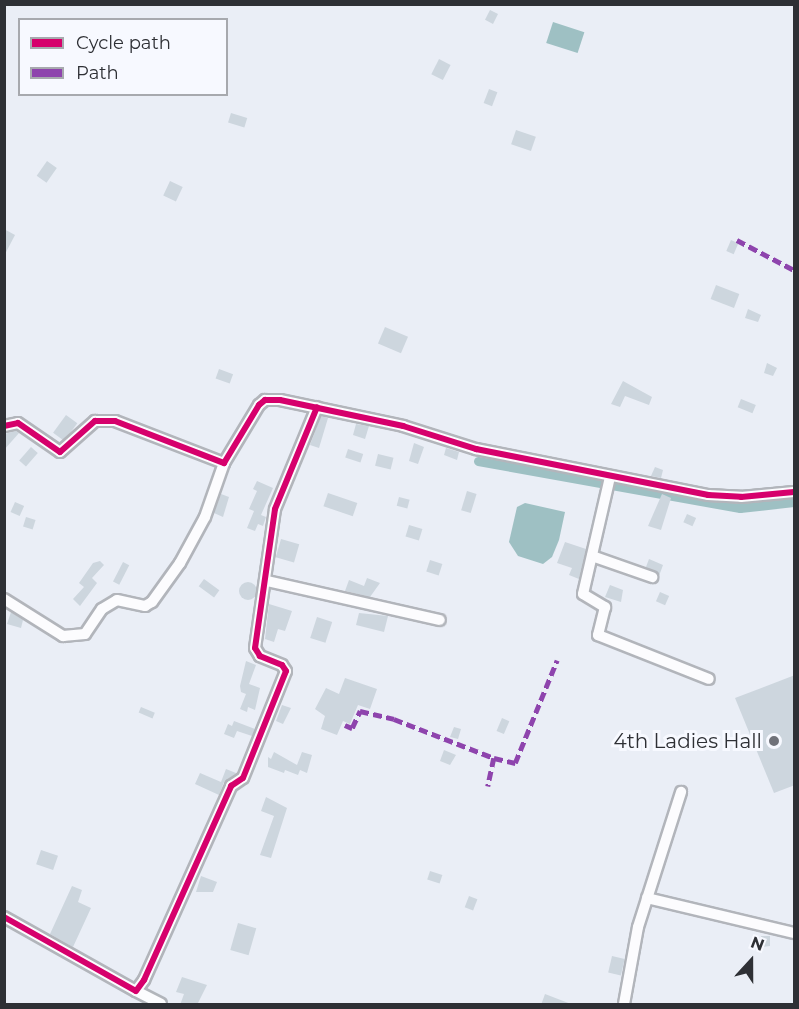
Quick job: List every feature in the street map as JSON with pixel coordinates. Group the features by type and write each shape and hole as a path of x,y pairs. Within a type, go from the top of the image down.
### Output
{"street":[{"path":"4,599 63,636 85,634 102,609 117,600 145,606 152,602 180,562 205,517 224,463 265,400 317,407 476,449 708,495 741,497 795,492"},
{"path":"136,991 144,980 231,786 243,778 286,671 260,656 255,648 267,581 275,509 317,407"},
{"path":"4,426 18,423 60,452 95,421 115,421 224,463"},
{"path":"610,477 583,594 605,607 598,635 709,679"},
{"path":"592,556 652,578"},
{"path":"267,581 440,621"},
{"path":"624,1005 638,927 681,792"},
{"path":"647,898 795,933"},
{"path":"4,917 157,1004"}],"water":[{"path":"553,22 584,32 578,53 546,43"},
{"path":"525,503 565,512 559,540 552,557 543,564 518,556 509,542 517,507"}],"building":[{"path":"490,10 498,14 493,24 485,20"},
{"path":"439,59 451,65 443,80 431,74"},
{"path":"489,89 497,92 492,106 484,103"},
{"path":"231,113 247,118 244,128 228,123"},
{"path":"516,130 536,137 531,151 511,144"},
{"path":"47,161 57,168 47,183 37,176"},
{"path":"170,181 183,187 176,201 163,196"},
{"path":"4,229 15,235 4,256"},
{"path":"731,240 738,243 734,254 726,251"},
{"path":"716,285 739,294 734,308 711,299"},
{"path":"748,309 761,315 758,322 745,318"},
{"path":"385,327 408,337 401,353 378,344"},
{"path":"767,363 777,368 773,376 764,373"},
{"path":"219,369 233,374 230,384 216,378"},
{"path":"623,381 652,397 649,405 625,396 620,407 611,404"},
{"path":"741,399 756,405 752,413 738,407"},
{"path":"66,415 77,423 64,441 53,433"},
{"path":"321,416 328,418 319,448 310,445"},
{"path":"356,424 369,426 365,439 353,435"},
{"path":"16,431 19,433 4,450 4,434"},
{"path":"414,443 424,447 418,464 409,461"},
{"path":"31,447 38,453 26,466 19,461"},
{"path":"446,448 459,452 457,460 444,455"},
{"path":"348,449 363,454 360,463 345,458"},
{"path":"378,454 394,458 391,470 375,466"},
{"path":"655,467 663,470 661,478 651,476"},
{"path":"257,481 273,488 261,515 266,517 263,526 258,524 255,531 247,528 254,511 249,509 257,491 253,489"},
{"path":"467,491 477,494 471,513 461,510"},
{"path":"328,493 357,503 353,516 323,506"},
{"path":"221,494 229,497 223,517 214,513"},
{"path":"662,494 671,498 661,530 648,526"},
{"path":"399,497 410,500 407,509 397,506"},
{"path":"15,502 24,506 20,516 11,512"},
{"path":"687,514 696,518 692,526 683,522"},
{"path":"26,517 36,520 33,529 23,527"},
{"path":"409,525 422,529 419,541 405,536"},
{"path":"281,539 299,544 294,563 276,557"},
{"path":"565,542 586,549 579,579 569,575 572,568 557,563"},
{"path":"649,559 663,565 659,576 646,567"},
{"path":"430,560 442,564 439,575 426,571"},
{"path":"100,561 104,565 92,578 97,583 80,606 73,599 84,587 79,583 93,563"},
{"path":"123,562 129,565 119,585 113,582"},
{"path":"367,578 380,583 370,597 345,591 349,580 364,586"},
{"path":"204,579 219,590 214,597 199,586"},
{"path":"248,582 254,585 257,591 254,597 248,600 242,597 239,591 242,585"},
{"path":"610,585 623,590 621,602 605,597"},
{"path":"660,592 669,596 665,605 656,601"},
{"path":"269,604 292,611 285,631 278,629 274,642 265,639"},
{"path":"11,612 23,620 21,628 7,624"},
{"path":"359,613 388,616 384,632 356,625"},
{"path":"317,617 332,622 325,643 310,638"},
{"path":"246,661 256,665 249,684 260,688 255,710 248,707 247,712 240,709 246,694 241,692 240,686"},
{"name":"4th Ladies Hall","path":"795,675 795,785 774,793 735,698"},
{"path":"345,678 377,689 370,709 358,705 350,724 343,721 337,735 321,729 325,716 315,709 326,688 339,694"},
{"path":"282,705 291,708 283,724 276,721"},
{"path":"141,707 155,713 152,718 139,713"},
{"path":"502,718 509,721 504,734 497,731"},
{"path":"234,721 255,729 252,736 237,731 234,738 224,734 228,724 232,726"},
{"path":"454,727 461,729 458,739 450,737"},
{"path":"444,750 456,755 450,765 440,761"},
{"path":"274,752 297,765 302,752 312,755 307,773 300,770 298,775 285,770 284,773 268,767 268,757 271,759"},
{"path":"226,769 236,773 224,782 219,795 195,784 200,773 221,782"},
{"path":"266,797 287,808 271,858 260,855 274,816 261,811"},
{"path":"41,850 58,856 53,870 36,864"},
{"path":"430,871 442,875 440,884 427,880"},
{"path":"201,876 217,882 213,892 196,892"},
{"path":"72,886 82,890 78,902 91,908 73,947 50,934"},
{"path":"469,896 477,899 473,910 465,907"},
{"path":"238,923 256,928 249,955 230,950"},
{"path":"761,936 770,936 770,946 762,947"},
{"path":"612,956 625,959 621,975 608,973"},
{"path":"182,977 207,985 197,1005 180,1005 184,994 176,992"},
{"path":"545,994 571,1004 571,1005 541,1005"}],"waterway":[{"path":"478,461 740,508 794,502"}],"marked path":[{"path":"737,240 794,270"},
{"path":"494,758 515,763 557,660"},
{"path":"345,725 352,728 360,711 394,719 494,758 488,786"}],"cycle path":[{"path":"4,426 18,423 60,452 95,421 115,421 224,463 259,405 265,400 280,400 403,426 476,449 708,495 741,497 794,492"},
{"path":"4,917 136,991 144,980 231,786 243,778 286,671 282,665 260,656 255,648 275,509 317,407"}],"place":[{"name":"4th Ladies Hall","path":"774,741"}]}
